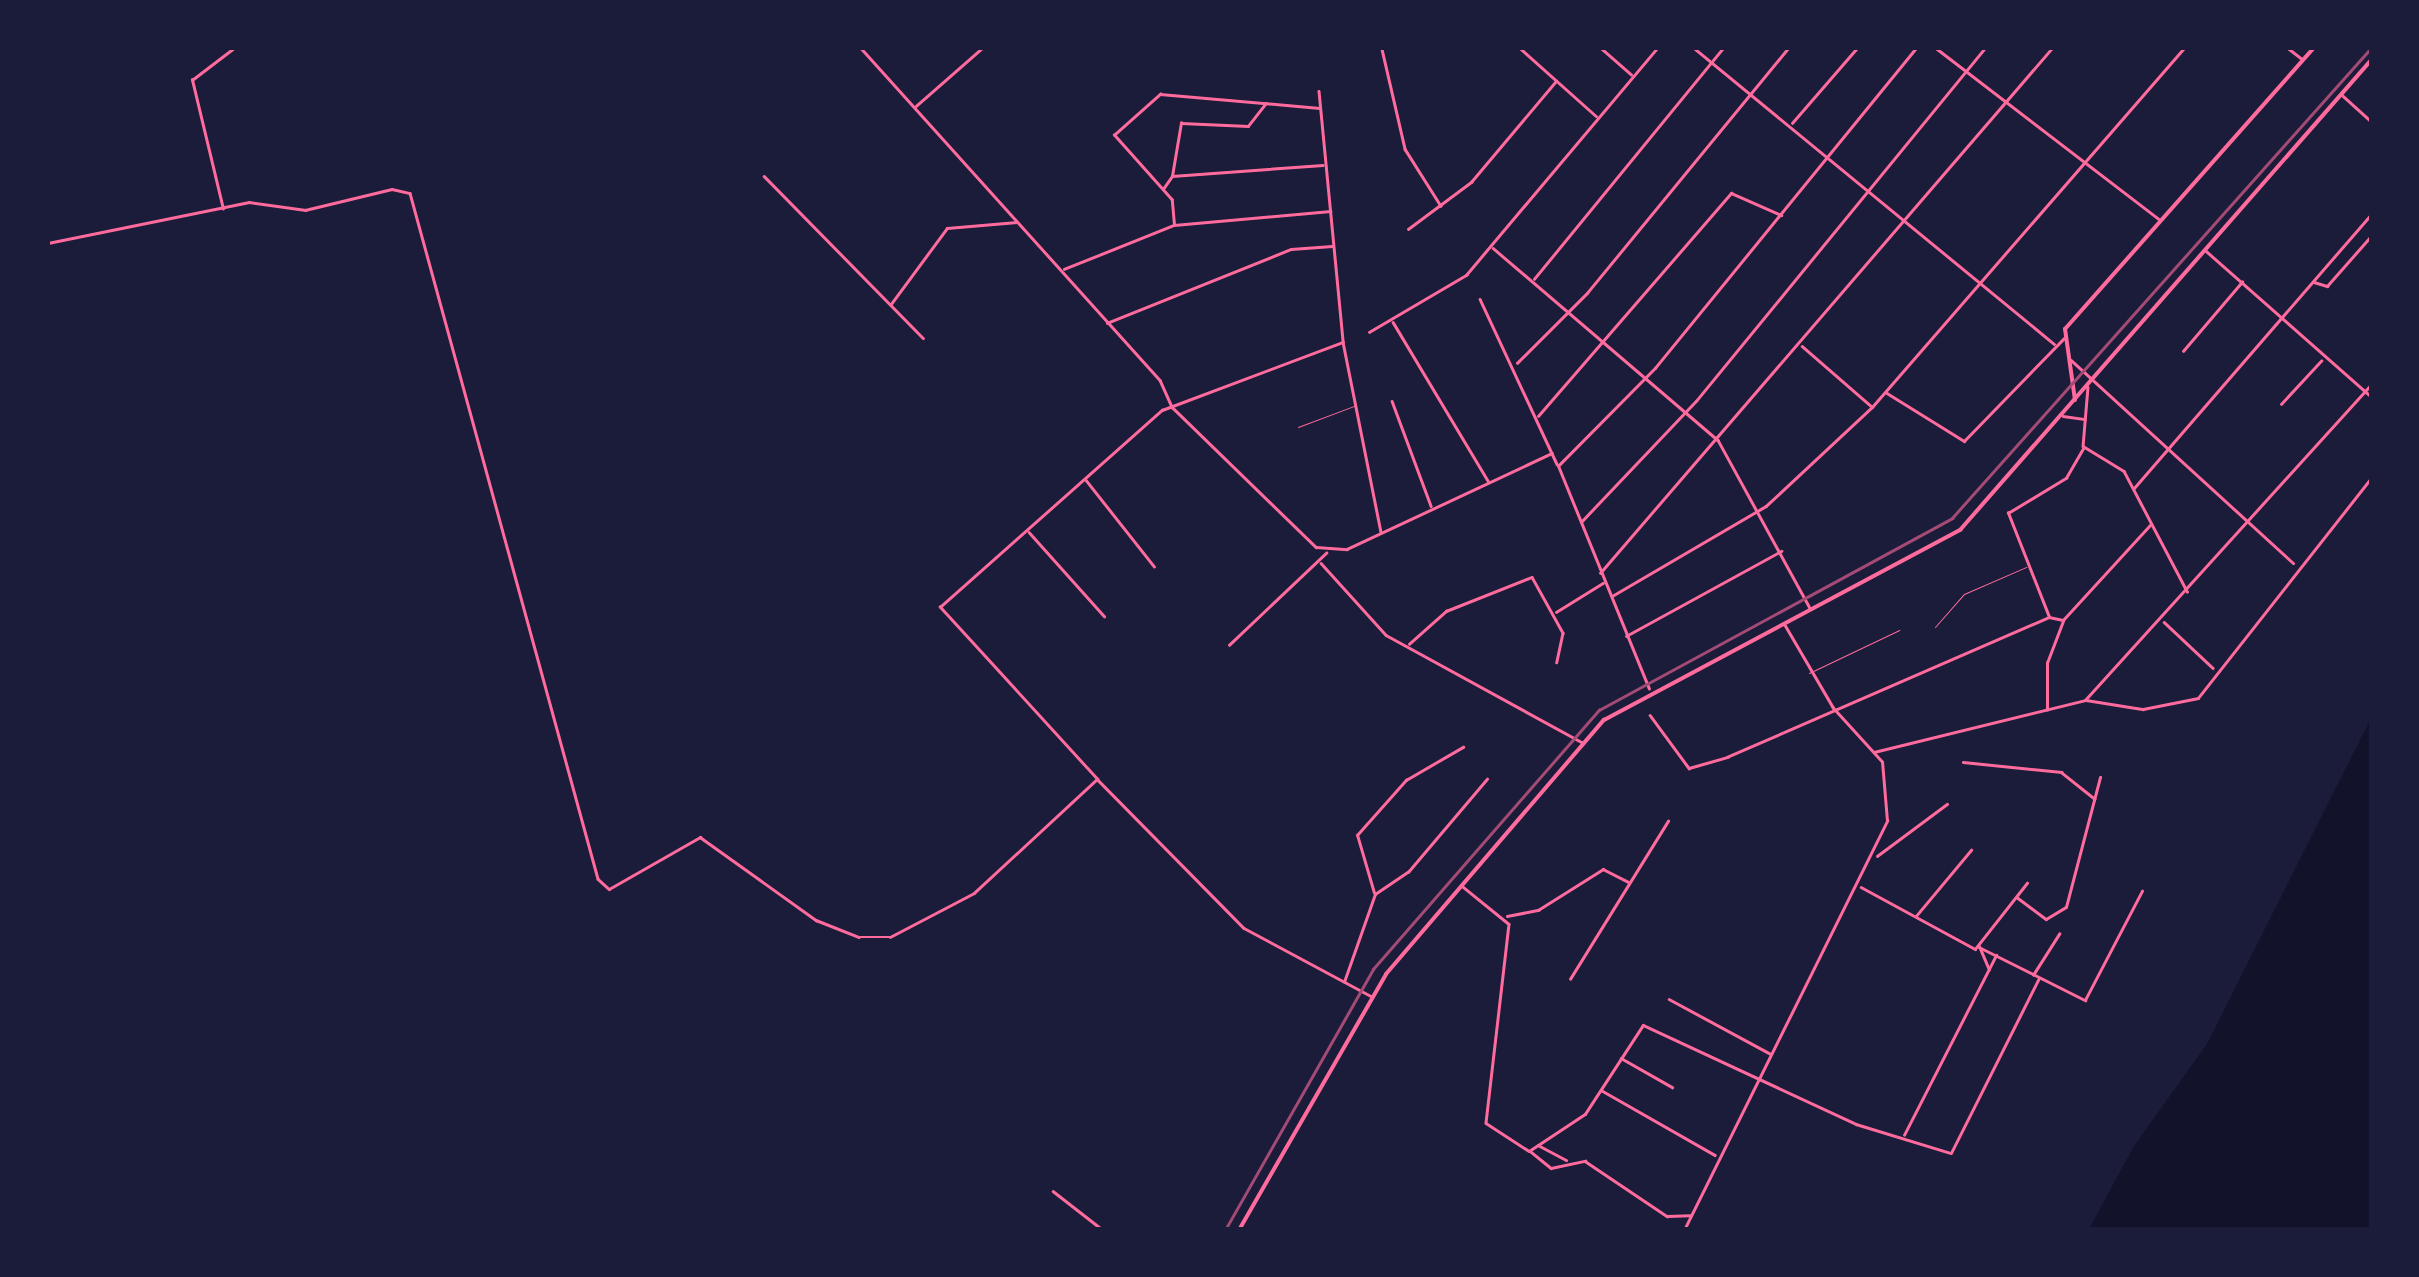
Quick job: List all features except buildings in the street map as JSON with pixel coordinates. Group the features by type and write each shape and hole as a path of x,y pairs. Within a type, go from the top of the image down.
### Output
{"highway":[{"path":"2073,404 2070,359 2064,338 2161,220 2314,48"},
{"path":"1239,1230 1372,996 1460,886 1584,743 1649,688 1784,623 1960,530 2372,59"}],"street":[{"path":"223,209 192,80 234,48"},
{"path":"861,48 1063,270 1172,407 1326,552"},
{"path":"915,107 982,48"},
{"path":"1520,48 1598,116"},
{"path":"1600,48 1632,75"},
{"path":"1369,332 1436,299 1493,248 1656,48"},
{"path":"1694,48 1867,184 2054,344"},
{"path":"1533,280 1723,48"},
{"path":"1517,362 1570,311 1788,48"},
{"path":"1791,124 1857,48"},
{"path":"1558,466 1647,376 1916,48"},
{"path":"1936,48 2161,220"},
{"path":"1580,523 1686,409 1867,184 1985,48"},
{"path":"1600,573 1802,346 2052,48"},
{"path":"1610,597 1760,506 1872,408 1984,287 2184,48"},
{"path":"2288,48 2303,60"},
{"path":"1382,49 1406,150 1442,208"},
{"path":"1408,228 1442,208 1556,80"},
{"path":"1174,225 1164,189 1115,131 1168,90 1319,108"},
{"path":"1319,91 1343,342 1382,533"},
{"path":"2341,94 2372,122"},
{"path":"1164,189 1172,176 1181,123 1248,126 1266,102"},
{"path":"1172,176 1324,165"},
{"path":"764,176 922,338"},
{"path":"48,243 249,202 305,210 392,188 410,193 598,879 609,889 700,837 816,920 859,937 890,937 974,893 1097,779"},
{"path":"1538,416 1607,343 1731,193 1781,215"},
{"path":"1063,270 1174,225 1330,211"},
{"path":"2134,488 2372,213"},
{"path":"890,305 947,228 1017,222"},
{"path":"2313,280 2328,286 2372,235"},
{"path":"1107,323 1291,249 1334,246"},
{"path":"1493,248 1718,440 1760,506 1811,609"},
{"path":"2204,249 2323,359 2372,396"},
{"path":"2183,352 2243,281"},
{"path":"1480,299 1517,362 1649,688"},
{"path":"1393,320 1488,481"},
{"path":"1886,393 1950,440 1964,441 2064,338"},
{"path":"1343,342 1172,407 1084,478 940,607 1227,914 1372,996"},
{"path":"1802,346 1872,408"},
{"path":"2070,359 2294,564"},
{"path":"2281,404 2323,359"},
{"path":"2085,700 2163,621 2245,520 2372,383"},
{"path":"2049,617 2008,524 2010,510 2072,472 2083,446 2088,387"},
{"path":"1392,401 1432,507"},
{"path":"2063,416 2087,420"},
{"path":"2083,446 2108,458 2134,488 2187,590"},
{"path":"1229,645 1320,564 1326,552 1382,533 1552,453"},
{"path":"1874,752 2002,714 2047,712 2085,700 2143,710 2190,703 2294,564 2372,477"},
{"path":"1084,478 1154,566"},
{"path":"2047,712 2047,663 2064,620 2151,524"},
{"path":"1028,531 1104,616"},
{"path":"1626,636 1782,550"},
{"path":"1320,564 1402,643 1584,743"},
{"path":"1402,643 1423,640 1446,611 1523,577 1556,612 1557,662"},
{"path":"1556,612 1604,582"},
{"path":"1650,715 1684,763 1727,757 1833,708 1876,698 2049,617 2064,620"},
{"path":"2163,621 2214,669"},
{"path":"1684,1230 1714,1155 1876,856 1888,802 1874,752 1833,708 1809,673 1784,623"},
{"path":"1344,982 1375,894 1357,835 1406,780 1463,747"},
{"path":"1963,762 2061,772 2096,800"},
{"path":"2017,897 2046,919 2066,907 2100,777"},
{"path":"1375,894 1408,872 1487,779"},
{"path":"1876,856 1884,859 1947,804"},
{"path":"1570,979 1668,820"},
{"path":"1916,917 1971,850"},
{"path":"1460,886 1506,916 1538,910 1603,869 1630,884"},
{"path":"1979,947 2026,883"},
{"path":"1860,886 1997,954 2038,980 2085,1000 2142,891"},
{"path":"1506,916 1511,951 1486,1123 1551,1168 1569,1161 1585,1161 1667,1216 1690,1215"},
{"path":"2032,976 2058,934"},
{"path":"1979,947 1989,970"},
{"path":"1903,1136 1997,954"},
{"path":"1529,1150 1581,1118 1642,1025 1756,1079 1951,1153 2038,980"},
{"path":"1669,999 1769,1053"},
{"path":"1620,1057 1672,1087"},
{"path":"1600,1090 1714,1155"},
{"path":"1537,1144 1569,1161"},
{"path":"1054,1191 1103,1230"}],"lane":[{"path":"1298,427 1357,405"},
{"path":"1934,628 1964,594 2026,568"},
{"path":"1809,673 1899,630"}],"shaded area":[{"path":"2371,718 2371,1229 2089,1229 2134,1146 2207,1044"}],"tram line":[{"path":"1225,1230 1373,969 1599,710 1952,518 2371,48"}]}
